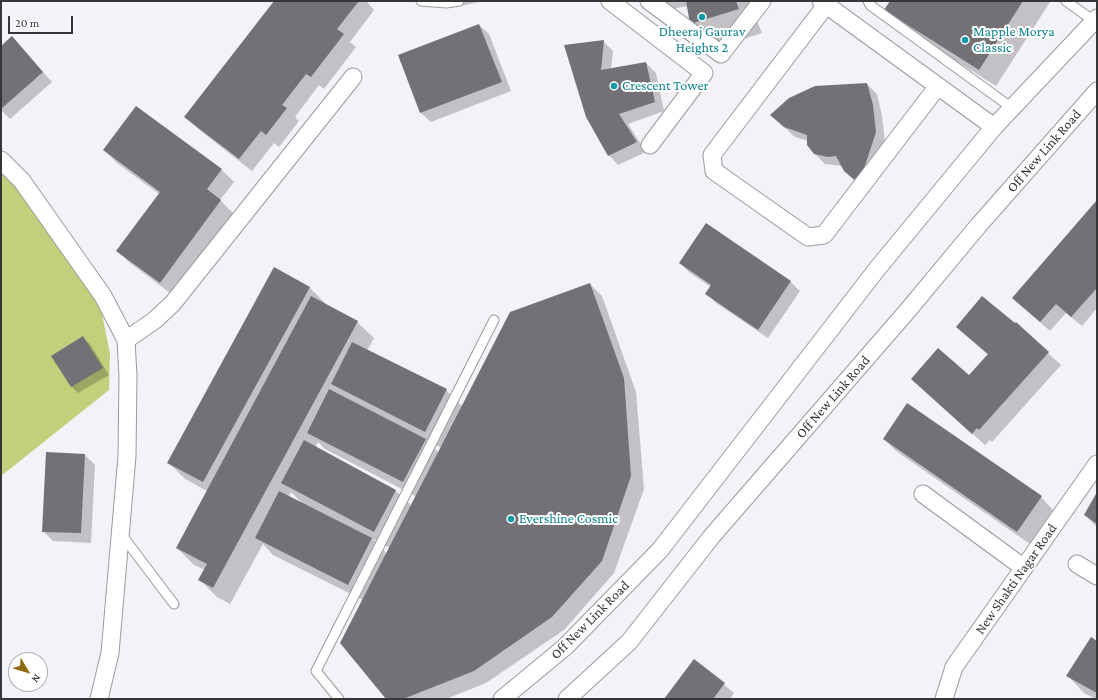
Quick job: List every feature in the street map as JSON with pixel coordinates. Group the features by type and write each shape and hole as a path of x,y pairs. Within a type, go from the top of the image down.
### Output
{"street":[{"path":"610,1 704,74"},
{"path":"649,1 721,54"},
{"path":"650,145 762,1"},
{"path":"938,86 824,235 808,237 714,171 712,155 824,3 938,86 994,127"},
{"name":"Off New Link Road","path":"502,699 565,647 660,550 877,268 994,127 1096,20"},
{"path":"126,340 155,320 173,303 354,77"},
{"name":"Off New Link Road","path":"567,699 629,642 712,536 909,309 978,226 1093,101"},
{"path":"1,160 22,181 103,296 126,340 128,376 127,456 110,653 99,699"},
{"name":"New Shakti Nagar Road","path":"944,699 954,667 1097,464"},
{"path":"923,494 1024,568"},
{"path":"1077,564 1097,576"}],"lane":[{"path":"422,1 446,3 459,1"},
{"path":"868,1 870,5 1012,108"},
{"path":"1066,1 1096,20"},
{"path":"339,699 316,671 494,320"},
{"path":"120,533 174,604"}],"green space":[{"path":"1,169 16,184 99,299 110,354 109,390 1,476"}],"building":[{"path":"274,1 359,1 337,29 344,34 311,77 306,74 282,105 287,108 266,135 261,131 239,159 184,117"},
{"name":"Dheeraj Gaurav Heights 2","path":"686,1 736,1 739,9 690,24"},
{"name":"Mapple Morya Classic","path":"890,1 1023,1 979,70 884,10"},
{"path":"479,24 502,82 420,113 398,55"},
{"path":"12,36 43,72 1,109 1,46"},
{"name":"Crescent Tower","path":"604,40 601,70 646,62 655,102 619,114 637,142 608,156 586,117 564,45"},
{"path":"867,83 873,105 876,132 859,184 844,171 836,156 828,157 814,154 807,145 807,135 784,127 770,115 789,98 815,86"},
{"path":"136,106 222,169 207,189 221,200 160,283 116,251 160,192 103,150"},
{"path":"1097,200 1097,288 1071,317 1056,304 1040,322 1012,298"},
{"path":"706,223 791,281 758,330 705,294 711,285 679,263"},
{"path":"274,267 310,287 203,482 167,463"},
{"name":"Evershine Cosmic","path":"590,283 624,378 631,476 602,561 552,617 474,671 403,699 386,699 340,643 510,312"},
{"path":"311,296 358,321 213,588 198,580 207,564 176,548"},
{"path":"982,296 1015,323 1016,322 1049,352 979,430 977,428 972,434 911,379 938,348 969,375 988,354 956,327"},
{"path":"83,336 103,368 71,387 51,356"},
{"path":"352,342 447,389 425,432 331,384"},
{"path":"329,389 426,439 403,482 307,433"},
{"path":"907,403 1042,496 1017,532 883,439"},
{"path":"304,440 396,490 374,532 281,483"},
{"path":"46,452 85,454 81,533 42,532"},
{"path":"279,491 372,538 348,585 255,538"},
{"path":"1097,492 1097,524 1084,515"},
{"path":"1091,637 1097,641 1097,693 1066,676"},
{"path":"694,659 725,683 713,699 664,699"}],"place":[{"name":"Dheeraj Gaurav Heights 2","path":"702,17"},
{"name":"Mapple Morya Classic","path":"965,40"},
{"name":"Crescent Tower","path":"614,86"},
{"name":"Evershine Cosmic","path":"511,519"}]}
